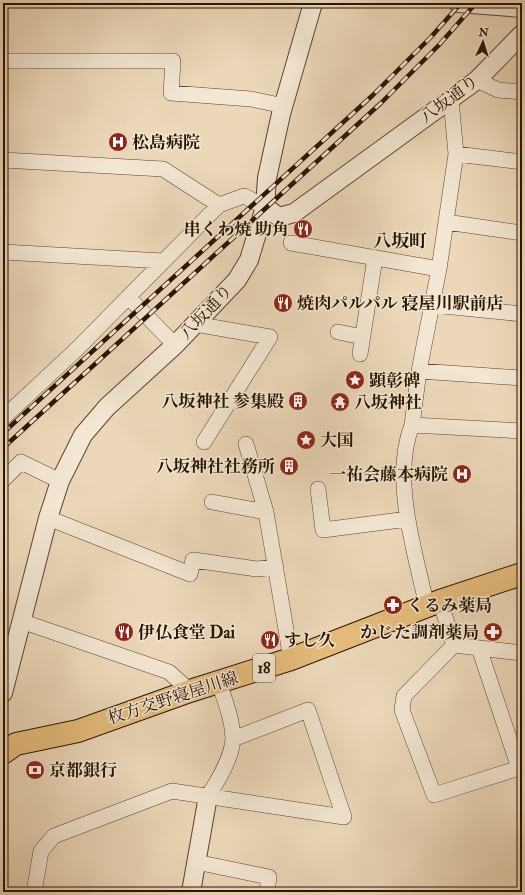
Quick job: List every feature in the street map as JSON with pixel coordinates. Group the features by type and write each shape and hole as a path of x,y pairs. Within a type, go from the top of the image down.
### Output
{"main road":[{"name":"枚方交野寝屋川線","path":"3,753 16,744 78,730 190,691 291,659 434,604 522,574"}],"street":[{"path":"3,418 76,350 219,205 244,196 265,207 267,178 284,106 313,3"},
{"path":"458,3 522,8"},
{"name":"八坂通り","path":"3,693 48,518 60,482 83,435 107,407 175,345 237,280 249,260 265,207 279,217 294,213 451,100 476,80 522,34"},
{"path":"3,61 173,61 171,93 251,99 284,106"},
{"path":"476,80 498,90 522,92"},
{"path":"451,100 456,154 433,305 419,371 412,425 406,440 403,476 408,519 434,604 454,645"},
{"path":"456,154 522,162"},
{"path":"3,160 163,169 219,205"},
{"path":"446,222 522,233"},
{"path":"291,243 439,269"},
{"path":"3,252 163,261"},
{"path":"360,354 375,258"},
{"path":"128,297 175,345"},
{"path":"433,305 522,314"},
{"path":"195,324 270,337 204,442"},
{"path":"338,332 363,337"},
{"path":"419,371 522,378"},
{"path":"412,425 522,431"},
{"path":"246,444 266,512 291,659"},
{"path":"3,480 22,462 60,482"},
{"path":"318,489 323,530 408,519"},
{"path":"212,502 266,512"},
{"path":"48,518 190,574 193,560 257,569 276,567"},
{"path":"21,621 169,672 190,691"},
{"path":"454,645 522,653"},
{"path":"454,645 404,696 402,710 434,795 521,768 479,648"},
{"path":"191,892 208,796 222,774 233,739 231,721 219,683"},
{"path":"34,892 41,851 54,836 172,791 344,817 308,710 233,739"},
{"path":"196,862 269,877 267,892"}],"railway":[{"path":"3,433 373,95 431,37 461,3"},
{"path":"3,448 381,103 439,45 476,3"}],"place":[{"name":"松島病院","path":"118,142"},
{"name":"串くわ焼 助角","path":"303,229"},
{"name":"焼肉パルパル 寝屋川駅前店","path":"283,303"},
{"name":"顕彰碑","path":"355,380"},
{"name":"八坂神社 参集殿","path":"298,401"},
{"name":"八坂神社","path":"340,402"},
{"name":"大国","path":"306,440"},
{"name":"八坂神社社務所","path":"289,466"},
{"name":"一祐会藤本病院","path":"462,474"},
{"name":"くるみ薬局","path":"393,605"},
{"name":"伊仏食堂 Dai","path":"124,632"},
{"name":"かじた調剤薬局","path":"493,632"},
{"name":"すし久","path":"270,640"},
{"name":"京都銀行","path":"35,770"}],"district":[{"name":"八坂町","path":"400,241"}]}
